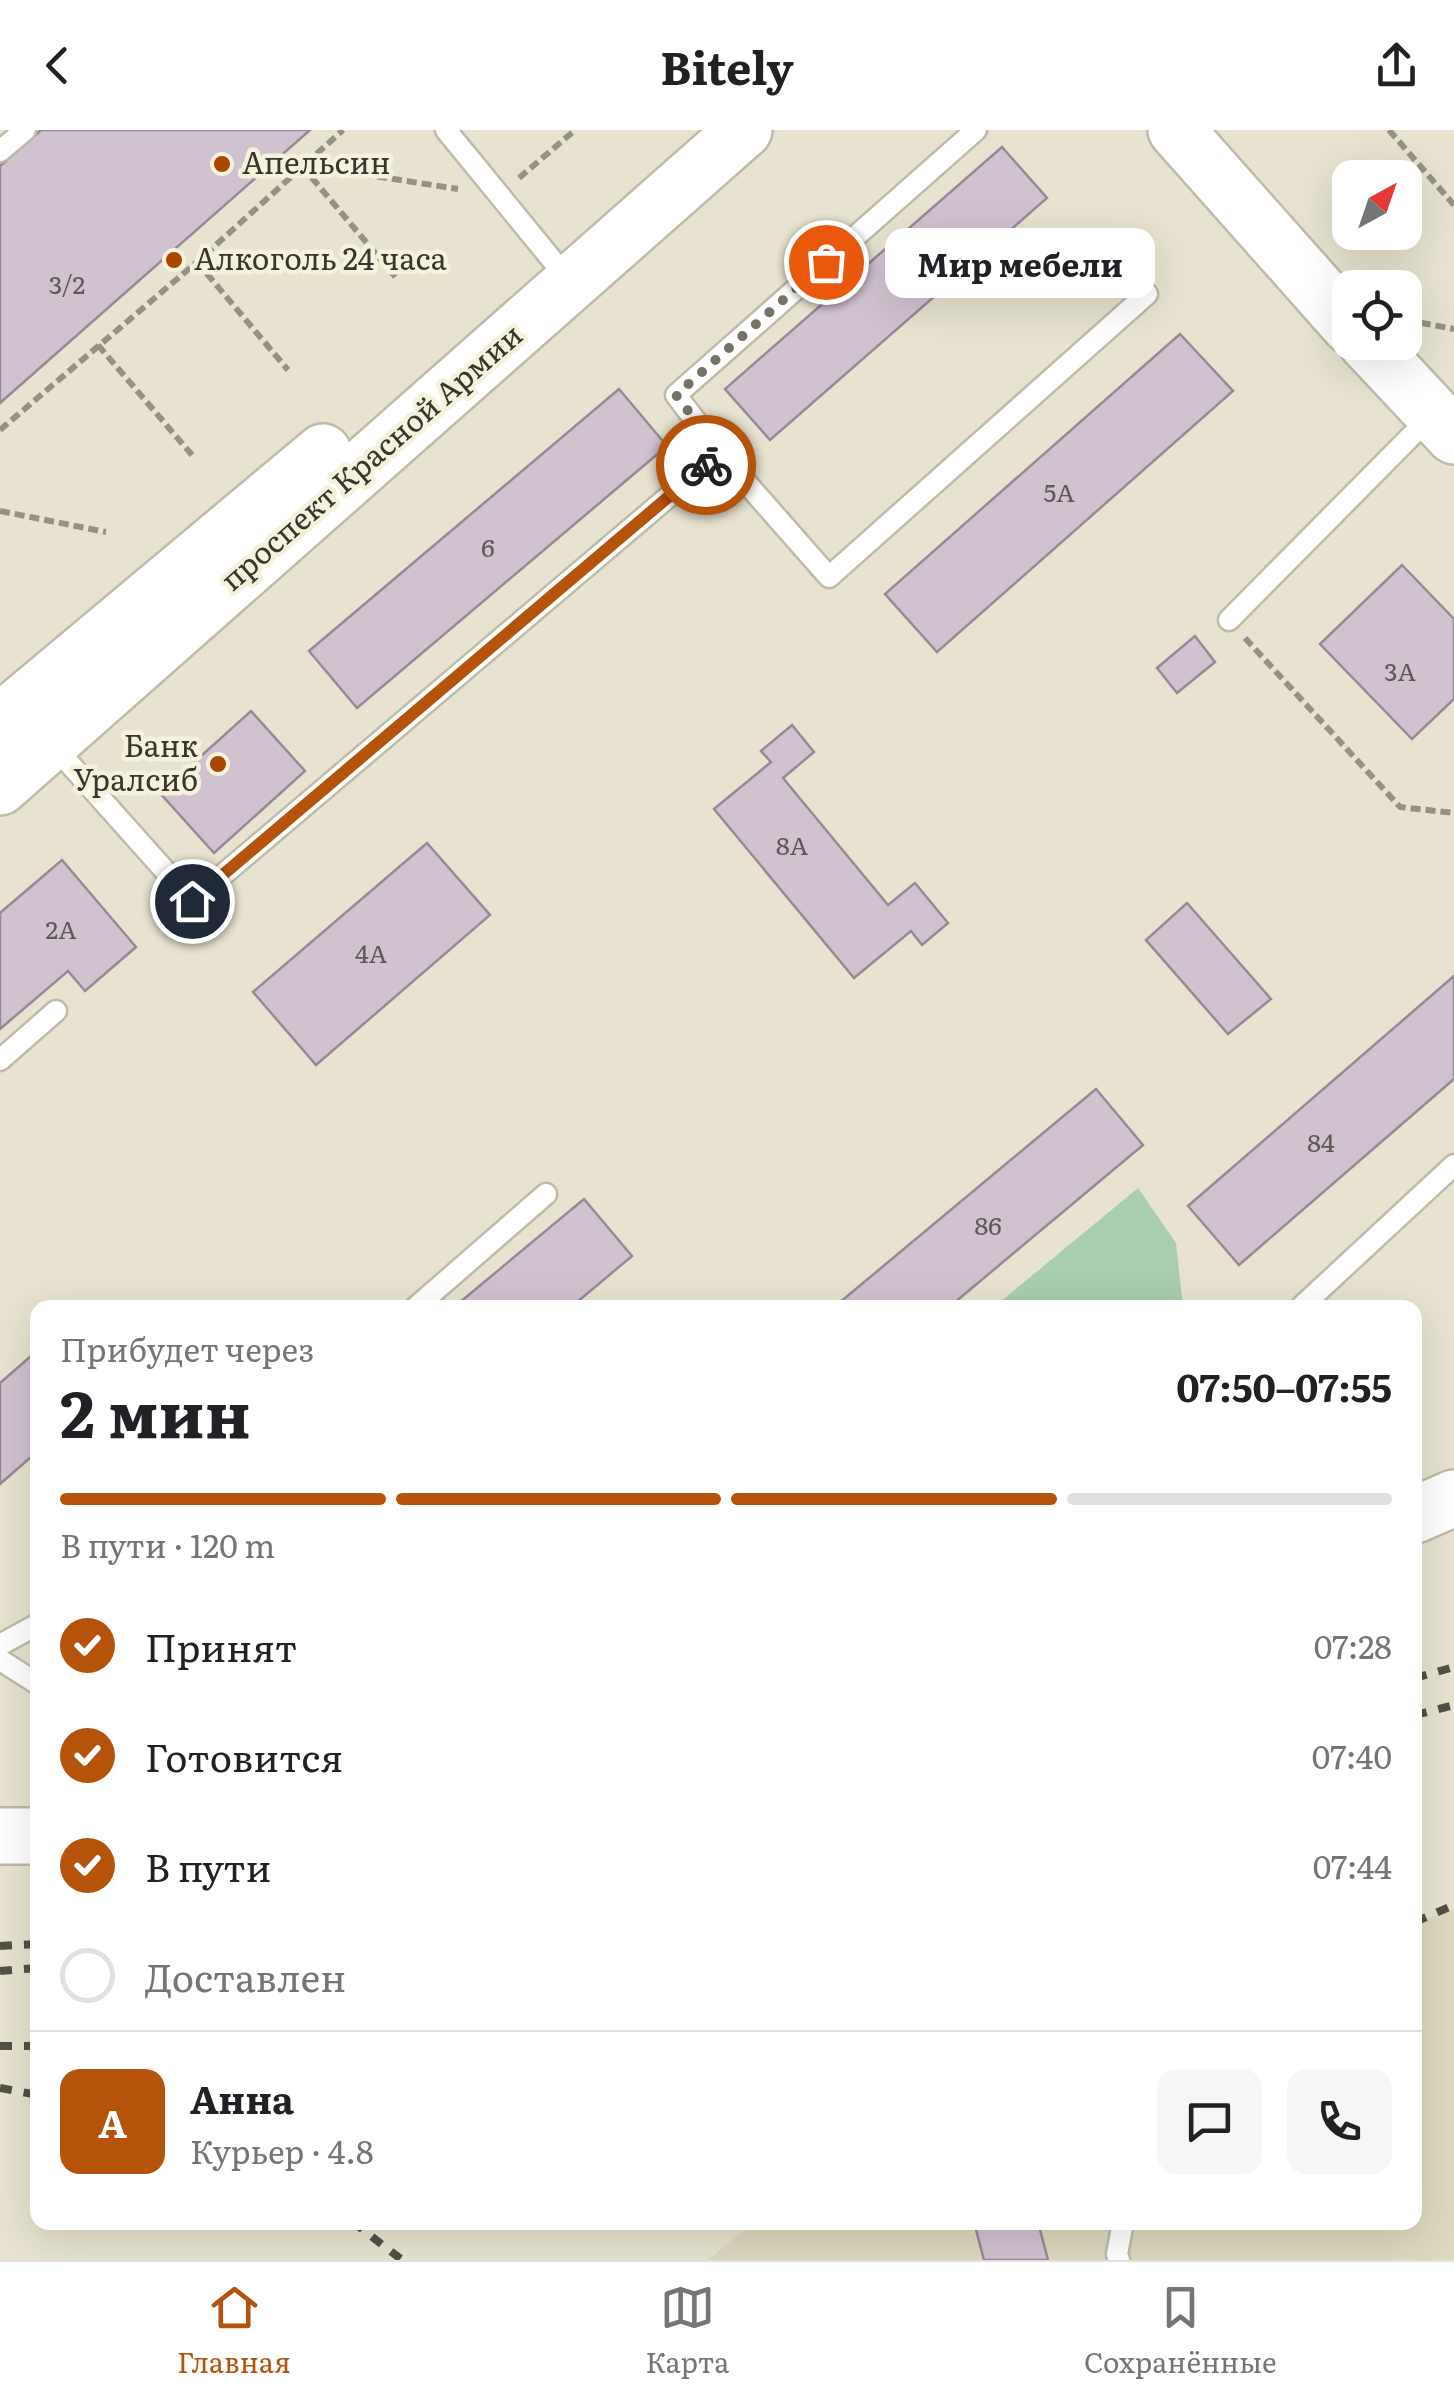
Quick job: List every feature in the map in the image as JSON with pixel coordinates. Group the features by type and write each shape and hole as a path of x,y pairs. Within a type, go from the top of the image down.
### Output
{"main road":[{"name":"проспект Красной Армии","path":"0,787 15,720 703,130"},
{"name":"проспект Красной Армии","path":"15,720 744,130"},
{"path":"1176,130 1332,306"},
{"path":"1383,360 1444,425"},
{"path":"1422,1512 1454,1498"},
{"path":"0,1836 30,1836"}],"lane":[{"path":"0,151 24,130"},
{"path":"446,130 553,261"},
{"path":"976,130 676,395 720,453 828,577 1147,294"},
{"path":"1229,620 1444,425"},
{"path":"15,720 192,901 720,453"},
{"path":"0,1060 56,1011"},
{"path":"1309,1300 1454,1165"},
{"path":"423,1300 546,1194"},
{"path":"0,1645 30,1628"},
{"path":"0,1660 30,1679"},
{"path":"1119,2260 1122,2230"}],"path":[{"path":"0,430 343,130"},
{"path":"302,165 500,195 575,130"},
{"path":"1389,130 1454,205"},
{"path":"302,165 398,280"},
{"path":"196,262 288,370"},
{"path":"1422,323 1454,329"},
{"path":"98,345 192,455"},
{"path":"0,511 106,532"},
{"path":"1229,620 1400,807 1454,813"}],"shaded area":[{"path":"1454,1910 1454,2260 708,2260 744,2230 1422,2230 1422,1920"}],"green space":[{"path":"1138,1188 1176,1243 1182,1300 1002,1300"}],"building":[{"path":"41,130 310,130 0,403 0,166"},
{"path":"1002,147 1047,198 770,440 725,389"},
{"path":"1180,334 1233,391 937,652 885,594"},
{"path":"619,389 667,446 357,708 309,651"},
{"path":"1402,565 1454,619 1454,699 1412,739 1320,644"},
{"path":"1195,636 1215,662 1177,693 1157,668"},
{"path":"251,711 305,771 214,853 160,793"},
{"path":"792,725 814,752 783,778 888,905 915,883 948,923 922,945 911,931 854,978 714,809 771,762 761,751"},
{"path":"427,843 490,915 316,1065 253,992"},
{"path":"62,860 136,947 85,991 68,971 0,1029 0,913"},
{"path":"1187,903 1271,999 1228,1034 1146,940"},
{"path":"1454,976 1454,1079 1239,1265 1188,1206"},
{"path":"1096,1089 1143,1145 958,1300 843,1300"},
{"path":"584,1199 632,1256 580,1300 463,1300"},
{"path":"30,1357 30,1458 0,1484 0,1383"},
{"path":"976,2230 1040,2230 1048,2260 984,2260"}],"railway":[{"path":"1422,1676 1454,1667"},
{"path":"1422,1713 1454,1705"},
{"path":"1422,1919 1454,1905"},
{"path":"0,1946 30,1944"},
{"path":"0,1971 30,1969"},
{"path":"0,2046 30,2046"},
{"path":"0,2088 30,2094"},
{"path":"363,2230 402,2260"}],"way so far":[{"path":"706,465 720,453 676,395 826,262"}],"place":[{"name":"Апельсин","path":"222,164"},
{"name":"Алкоголь 24 часа","path":"174,260"},
{"name":"Мир мебели","path":"826,262"},
{"name":"Банк Уралсиб","path":"218,764"}],"route":[{"path":"192,901 706,465"}]}
